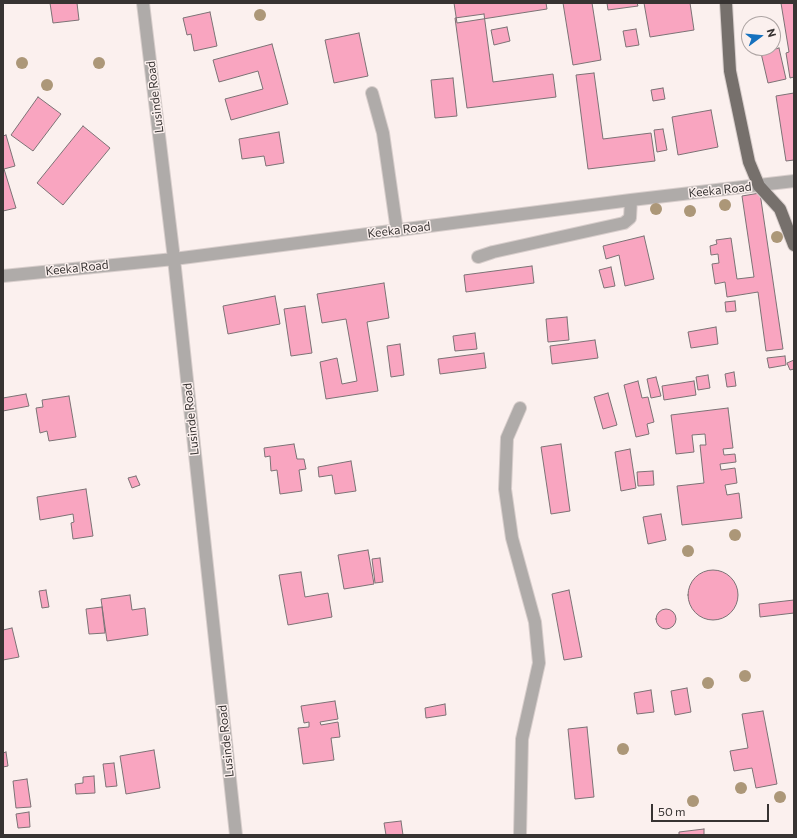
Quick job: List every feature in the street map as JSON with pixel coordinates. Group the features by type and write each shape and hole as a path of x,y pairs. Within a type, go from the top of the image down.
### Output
{"main road":[{"path":"726,3 731,79 743,141 749,162 759,186 780,209 794,245"}],"street":[{"name":"Lusinde Road","path":"143,3 174,259 236,835"},
{"path":"372,93 383,133 397,231"},
{"name":"Keeka Road","path":"3,276 174,259 631,200 794,181"},
{"path":"478,258 493,252 624,223 630,218 631,200"},
{"path":"520,408 507,438 505,489 512,538 535,622 539,663 522,739 520,835"}],"building":[{"path":"50,3 77,3 79,20 53,23"},
{"path":"454,3 546,3 547,9 457,23"},
{"path":"563,3 592,3 601,60 573,65"},
{"path":"607,3 637,3 638,6 608,10"},
{"path":"644,3 690,3 694,30 650,37"},
{"path":"781,3 794,3 794,77 790,78 786,53 789,52"},
{"path":"210,12 217,46 194,51 191,34 187,35 183,18"},
{"path":"484,14 493,82 553,74 556,97 467,108 455,18"},
{"path":"507,27 510,41 494,45 491,30"},
{"path":"636,29 639,45 626,47 623,31"},
{"path":"359,33 368,76 334,83 325,40"},
{"path":"272,44 288,104 231,120 225,99 263,89 258,71 219,82 213,60"},
{"path":"762,56 781,56 786,79 768,83"},
{"path":"594,73 603,139 651,133 655,161 588,169 576,75"},
{"path":"453,78 457,116 435,118 431,80"},
{"path":"663,88 665,99 653,101 651,90"},
{"path":"794,93 794,160 786,161 776,96"},
{"path":"38,97 61,114 33,151 11,135"},
{"path":"711,110 718,147 678,155 672,117"},
{"path":"83,126 110,148 63,205 37,183"},
{"path":"663,129 667,150 657,152 654,130"},
{"path":"279,132 284,163 266,166 264,156 242,159 239,139"},
{"path":"6,135 15,166 4,169 16,208 3,211 3,136"},
{"path":"760,193 783,349 766,351 758,292 727,297 725,282 715,284 712,264 719,263 718,254 711,255 710,246 717,244 716,240 731,238 737,279 754,277 742,196"},
{"path":"644,236 654,279 625,286 619,255 606,259 603,246"},
{"path":"532,266 534,283 466,292 464,275"},
{"path":"611,267 615,286 604,288 599,270"},
{"path":"384,283 389,318 367,322 378,391 326,399 320,362 337,358 342,384 357,381 346,319 322,323 317,294"},
{"path":"275,296 280,324 228,334 223,306"},
{"path":"735,301 736,311 726,312 725,302"},
{"path":"305,306 312,353 291,356 284,309"},
{"path":"567,317 569,340 548,342 546,319"},
{"path":"716,327 718,344 691,348 688,332"},
{"path":"475,333 477,349 455,351 453,336"},
{"path":"595,340 598,358 552,364 550,346"},
{"path":"400,344 404,375 391,377 387,346"},
{"path":"484,353 486,368 440,374 438,359"},
{"path":"785,356 786,365 769,368 767,358"},
{"path":"794,360 794,369 790,370 787,363"},
{"path":"734,372 736,386 727,387 725,374"},
{"path":"708,375 710,388 698,390 696,377"},
{"path":"656,377 661,396 651,398 647,379"},
{"path":"638,381 642,398 648,397 654,422 647,424 649,434 636,437 624,385"},
{"path":"694,381 696,395 664,400 662,386"},
{"path":"608,393 617,425 603,429 594,397"},
{"path":"26,394 29,406 3,411 3,398"},
{"path":"69,396 76,437 49,441 47,431 40,433 36,408 43,407 42,400"},
{"path":"728,408 733,448 723,449 724,455 735,454 736,462 720,464 721,470 735,468 737,483 725,485 727,495 739,493 742,518 682,525 677,486 704,483 700,445 706,445 705,434 692,435 694,452 676,454 671,415"},
{"path":"294,444 297,459 304,459 306,469 299,470 302,491 280,494 277,470 271,471 270,456 265,457 264,448"},
{"path":"561,444 570,511 551,514 541,447"},
{"path":"630,449 636,488 621,491 615,452"},
{"path":"351,461 356,491 335,494 332,475 319,477 318,467"},
{"path":"653,471 654,485 638,486 637,472"},
{"path":"136,476 140,485 132,488 128,478"},
{"path":"86,489 93,536 73,539 71,523 74,522 73,514 40,520 37,497"},
{"path":"661,514 666,540 648,544 643,517"},
{"path":"368,550 374,584 344,589 338,555"},
{"path":"380,558 383,582 375,583 372,559"},
{"path":"713,570 723,572 731,577 736,585 738,595 736,605 731,613 723,618 713,620 703,618 695,613 690,605 688,595 690,585 695,577 703,572"},
{"path":"301,572 305,597 328,593 332,617 288,625 279,575"},
{"path":"46,590 49,607 42,608 39,591"},
{"path":"569,590 582,657 564,660 552,594"},
{"path":"130,595 132,610 145,608 148,635 107,641 101,599"},
{"path":"794,600 794,613 760,617 759,604"},
{"path":"102,607 105,633 89,634 86,609"},
{"path":"666,609 673,612 676,619 673,626 666,629 659,626 656,619 659,612"},
{"path":"12,628 19,657 3,660 3,630"},
{"path":"687,688 691,712 675,715 671,691"},
{"path":"651,690 654,712 637,714 634,693"},
{"path":"335,701 338,719 320,722 321,725 338,722 340,737 331,738 334,760 303,764 298,728 309,727 309,722 304,723 301,706"},
{"path":"445,704 446,715 426,718 425,708"},
{"path":"763,711 777,784 756,788 752,768 734,771 730,751 748,748 742,714"},
{"path":"587,727 594,797 575,799 568,729"},
{"path":"154,750 160,788 126,794 120,756"},
{"path":"6,752 8,766 3,767 3,753"},
{"path":"114,763 117,786 106,787 103,764"},
{"path":"94,776 95,793 76,794 75,784 83,783 83,777"},
{"path":"27,779 31,807 16,808 13,781"},
{"path":"29,812 30,827 18,828 16,814"},
{"path":"401,821 403,835 386,835 384,823"},
{"path":"704,829 704,835 679,835 679,832"}]}
